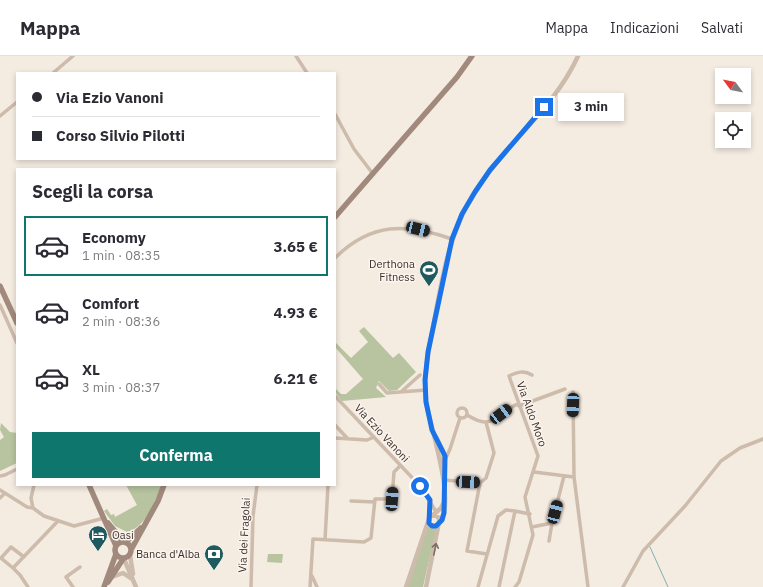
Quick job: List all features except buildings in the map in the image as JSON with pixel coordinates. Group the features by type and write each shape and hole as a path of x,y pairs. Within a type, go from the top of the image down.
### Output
{"main road":[{"path":"336,216 457,78 472,56"},
{"path":"0,286 16,321"},
{"path":"89,486 116,546 116,554 104,587"},
{"path":"104,587 123,559 130,555 132,548 158,501 164,486"},
{"path":"104,518 132,548"},
{"path":"116,546 125,542 145,523"},
{"path":"116,554 123,559"}],"street":[{"path":"54,72 73,56"},
{"path":"296,56 306,72"},
{"path":"426,587 439,522 444,513 445,501 443,473 432,430 426,390 428,352 452,239 462,214 490,170 554,96 578,56"},
{"path":"0,116 16,103"},
{"path":"336,116 354,149 373,174"},
{"path":"336,257 353,242 366,235 392,228 418,229 452,239"},
{"path":"0,305 16,342"},
{"name":"Via Aldo Moro","path":"515,587 533,535 526,496 538,456 509,376 515,373 527,372 532,375"},
{"path":"401,392 420,375"},
{"path":"379,384 387,392 426,390"},
{"path":"467,415 486,422 519,405 565,389"},
{"path":"573,392 574,477 588,587"},
{"name":"Via Ezio Vanoni","path":"336,398 420,486 435,510 438,511"},
{"path":"443,473 445,458 452,446 460,418 457,414 461,409 465,409 467,415"},
{"path":"460,418 465,418 467,415"},
{"path":"444,480 480,482 486,478 494,453 486,422"},
{"path":"336,425 348,439"},
{"path":"432,430 445,458"},
{"path":"336,438 367,440 374,437"},
{"path":"623,587 643,551 686,506 721,461 740,448 763,439"},
{"path":"438,454 442,449 452,446"},
{"path":"438,454 445,458"},
{"path":"310,587 313,539 364,542 368,540 372,536 375,502 377,498 392,499 394,472 400,466"},
{"path":"0,476 16,470"},
{"path":"534,472 574,477"},
{"path":"549,541 564,476"},
{"path":"480,482 467,551 487,554"},
{"path":"32,508 31,498 34,486"},
{"name":"Via dei Fragolai","path":"251,587 253,516 257,486"},
{"path":"325,540 328,486"},
{"path":"0,490 40,514 57,522 74,526 104,518"},
{"path":"0,498 5,493"},
{"path":"406,587 429,519 430,500"},
{"path":"351,501 375,502"},
{"path":"429,519 438,511 445,501"},
{"path":"478,587 498,516 506,510 530,514"},
{"path":"499,587 515,511"},
{"path":"433,515 438,516 439,522"},
{"path":"429,519 429,523 432,526 437,525 439,522"},
{"path":"13,568 57,522"},
{"path":"532,527 552,523"},
{"path":"24,557 10,547 2,558 20,574 28,587"},
{"path":"130,555 135,584"},
{"path":"123,559 135,584"},
{"path":"73,587 66,577 80,567"},
{"path":"110,579 123,573 135,584"},
{"path":"311,575 318,587"}],"green space":[{"path":"364,327 393,358 399,353 416,372 397,390 389,391 379,381 376,388 386,397 342,401 336,393 336,389 341,394 346,394 363,379 336,348 336,343 351,358 368,342 359,331"},
{"path":"1,423 10,432 16,433 16,463 0,471 0,440 4,437 0,430"},
{"path":"127,486 162,486 145,520 134,529 127,532 115,526 104,511 107,509 111,515 114,514 115,517 137,505"},
{"path":"427,524 433,527 437,526 423,587 407,587"},
{"path":"268,554 283,554 282,563 267,562"}],"waterway":[{"path":"650,547 668,587"}],"place":[{"name":"Derthona Fitness","path":"429,287"},
{"name":"Oasi","path":"98,552"},
{"name":"Banca d'Alba","path":"214,571"}],"route":[{"path":"420,486 430,500 428,521 432,526 436,526 442,520 444,513 445,490 443,473 445,456 432,430 426,402 425,380 428,352 453,234 462,214 490,170 544,107"}]}
